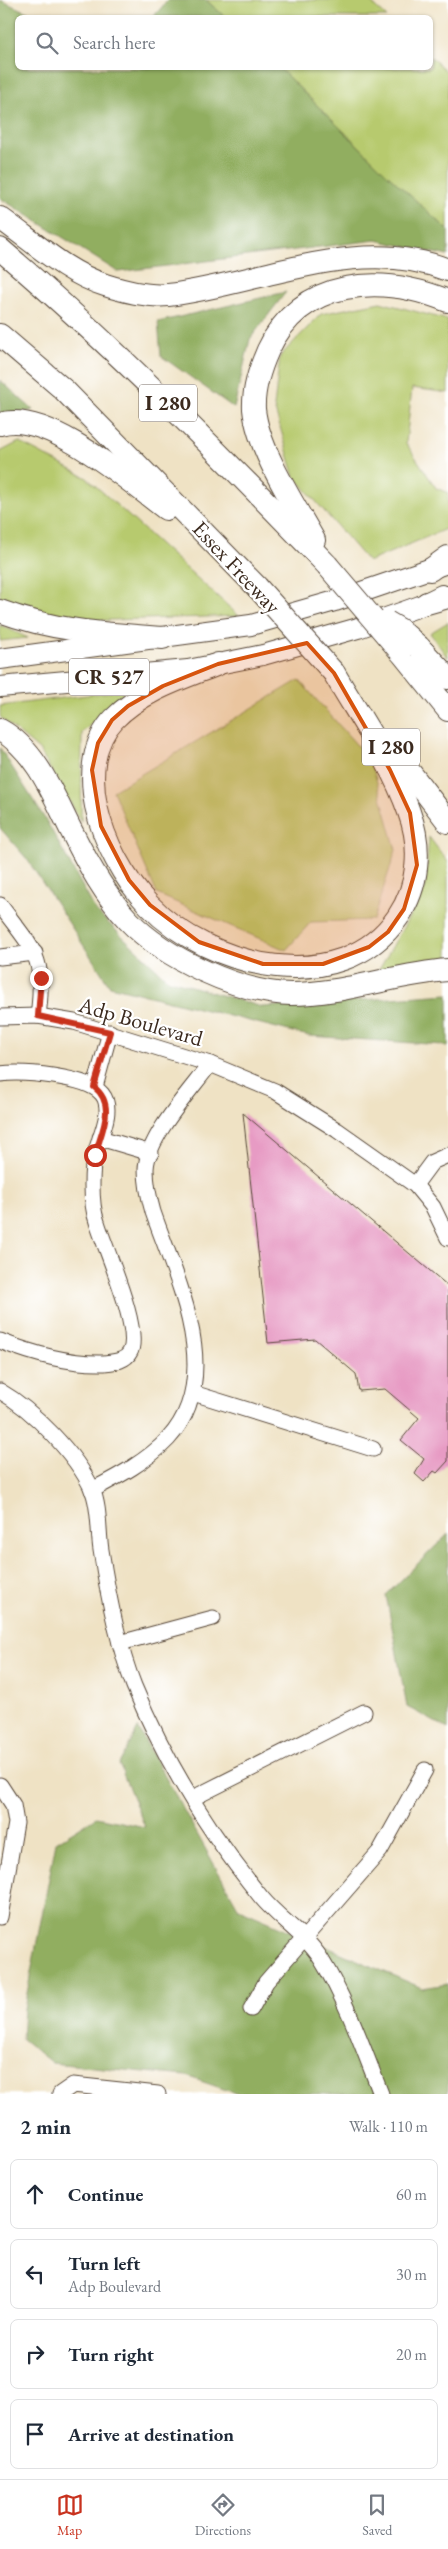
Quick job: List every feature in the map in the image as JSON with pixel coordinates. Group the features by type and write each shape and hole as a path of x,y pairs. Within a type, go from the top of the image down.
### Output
{"highway":[{"path":"0,218 74,271 103,285 134,292 167,295 343,260 377,257 410,260 448,270"},
{"name":"I 280","path":"0,250 64,304 170,405 327,565 366,610 410,650 448,710"},
{"path":"327,565 287,491 258,428 254,408 260,366 275,334 286,321 318,295 338,289 389,286 448,301"},
{"name":"Essex Freeway","path":"0,335 64,390 257,587 334,673 448,822"},
{"path":"0,424 32,424 69,440 94,455 227,555"},
{"path":"0,611 48,627 99,634 163,638"},
{"path":"410,650 448,678"},
{"path":"218,664 163,686 128,706 112,720 98,743 92,770 94,796 101,826 113,852 129,880 150,905 174,927 199,942 230,955 271,965 323,964 349,957 369,947 388,932 404,909 413,886 417,865 417,845 410,813 390,770 334,673"},
{"path":"0,730 27,753 50,790 86,860 112,901 129,921 176,957 236,984 290,994 321,992 448,970"}],"main road":[{"name":"CR 527","path":"0,659 251,625 335,601 442,563"},
{"name":"CR 527","path":"0,687 188,670 264,655 358,628 438,600 448,592"}],"street":[{"path":"0,905 35,953 41,978 38,1016"},
{"path":"0,957 35,953"},
{"name":"Adp Boulevard","path":"0,1017 38,1016 110,1032 210,1064 258,1083 309,1111 415,1185 433,1207 448,1238"},
{"path":"94,1087 110,1032"},
{"path":"92,1490 129,1470 169,1438 183,1417 193,1393 196,1364 193,1337 148,1190 146,1167 158,1135 210,1064"},
{"path":"0,1074 38,1073 94,1087 106,1100 107,1116 92,1171 92,1193 96,1221 133,1333 130,1353 124,1359 114,1362 80,1362 34,1353 0,1341"},
{"path":"100,1138 151,1153"},
{"path":"415,1185 432,1162 448,1155"},
{"path":"0,1391 20,1403 42,1423 70,1456 92,1490 108,1592 120,1643 147,1715 163,1748 224,1849 262,1899 320,1956 341,1993 382,2094"},
{"path":"193,1393 373,1450"},
{"path":"120,1643 213,1618"},
{"path":"193,1798 364,1712"},
{"path":"251,2009 266,1982 380,1850 425,1770"},
{"path":"0,1784 12,1805 16,1823 0,1917"},
{"path":"60,2094 74,2085 158,2094"}],"highlighted area":[{"path":"307,643 334,673 390,770 410,813 417,865 404,909 388,932 369,947 323,964 263,964 199,942 150,905 129,880 101,826 92,770 98,743 112,720 128,706 163,686 218,664"}],"green space":[{"path":"0,0 34,15 15,15 15,70 281,70 388,175 448,230 448,256 376,240 118,272 0,198"},
{"path":"168,0 206,0 223,15 155,15"},
{"path":"206,0 368,0 385,15 223,15"},
{"path":"433,59 448,73 448,230 388,175 281,70 433,70"},
{"path":"286,292 250,339 234,408 161,356 158,322"},
{"path":"380,302 448,320 448,393 412,388 406,443 436,488 448,493 448,528 368,562 295,477 274,407 280,356 321,314"},
{"path":"0,380 33,410 0,418"},
{"path":"19,442 87,478 239,616 78,621 0,598 0,452"},
{"path":"448,622 448,658 430,633"},
{"path":"0,625 28,638 0,641"},
{"path":"299,680 371,761 396,850 373,920 311,922 286,950 157,894 113,791"},
{"path":"126,690 82,733 81,821 39,750 0,717 0,706"},
{"path":"0,748 47,822 96,911 167,979 262,1007 448,994 448,1047 444,1045 309,1036 110,986 27,859 0,828"},
{"path":"429,837 448,862 448,959 379,970 425,889"},
{"path":"448,1534 448,1729 407,1707 386,1595"},
{"path":"138,1728 239,1909 422,1988 448,1984 448,2094 238,2094 186,2076 52,2063 22,2039 24,2009 56,1842 96,1817 145,1827 119,1764"}],"building":[{"path":"243,1113 448,1286 448,1461 437,1473 434,1471 424,1482 415,1474 424,1459 401,1440 419,1418 385,1389 359,1391 356,1374 315,1339 268,1343"}],"route":[{"path":"41,978 38,1016 74,1022 110,1032 94,1087 106,1100 107,1116 95,1155"}]}
